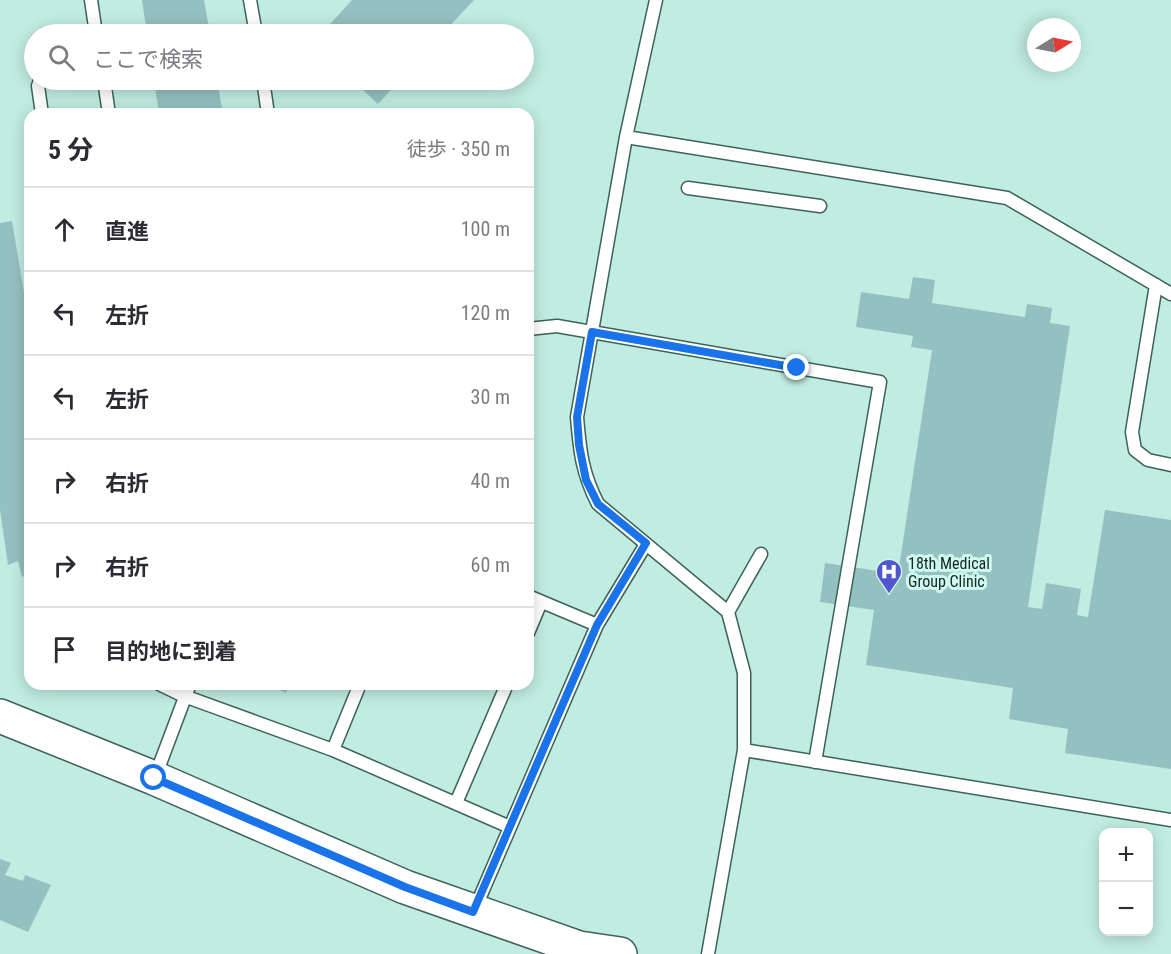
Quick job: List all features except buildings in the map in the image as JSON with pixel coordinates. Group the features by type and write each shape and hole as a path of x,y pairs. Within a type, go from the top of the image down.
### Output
{"street":[{"path":"0,716 154,778 405,887 579,948 620,954"}],"lane":[{"path":"91,0 95,24"},
{"path":"250,0 254,24"},
{"path":"657,0 626,137 577,417 579,445 586,480 598,504 728,612 744,673 744,750 708,954"},
{"path":"39,90 41,108"},
{"path":"105,90 108,108"},
{"path":"264,90 267,108"},
{"path":"626,137 1007,198 1171,294"},
{"path":"688,188 819,206"},
{"path":"1156,285 1132,432 1135,450 1148,460 1171,465"},
{"path":"534,328 557,326 880,382 815,762"},
{"path":"473,912 597,625 646,543"},
{"path":"728,612 761,554"},
{"path":"534,599 597,625"},
{"path":"534,619 541,602"},
{"path":"172,690 333,750 510,827"},
{"path":"154,778 187,690"},
{"path":"333,750 358,690"},
{"path":"456,803 504,690"},
{"path":"744,750 1171,820"}],"place":[{"name":"18th Medical Group Clinic","path":"889,595"}],"route":[{"path":"154,778 405,887 473,912 597,625 646,543 598,504 586,480 579,445 577,417 592,332 797,368"}]}
